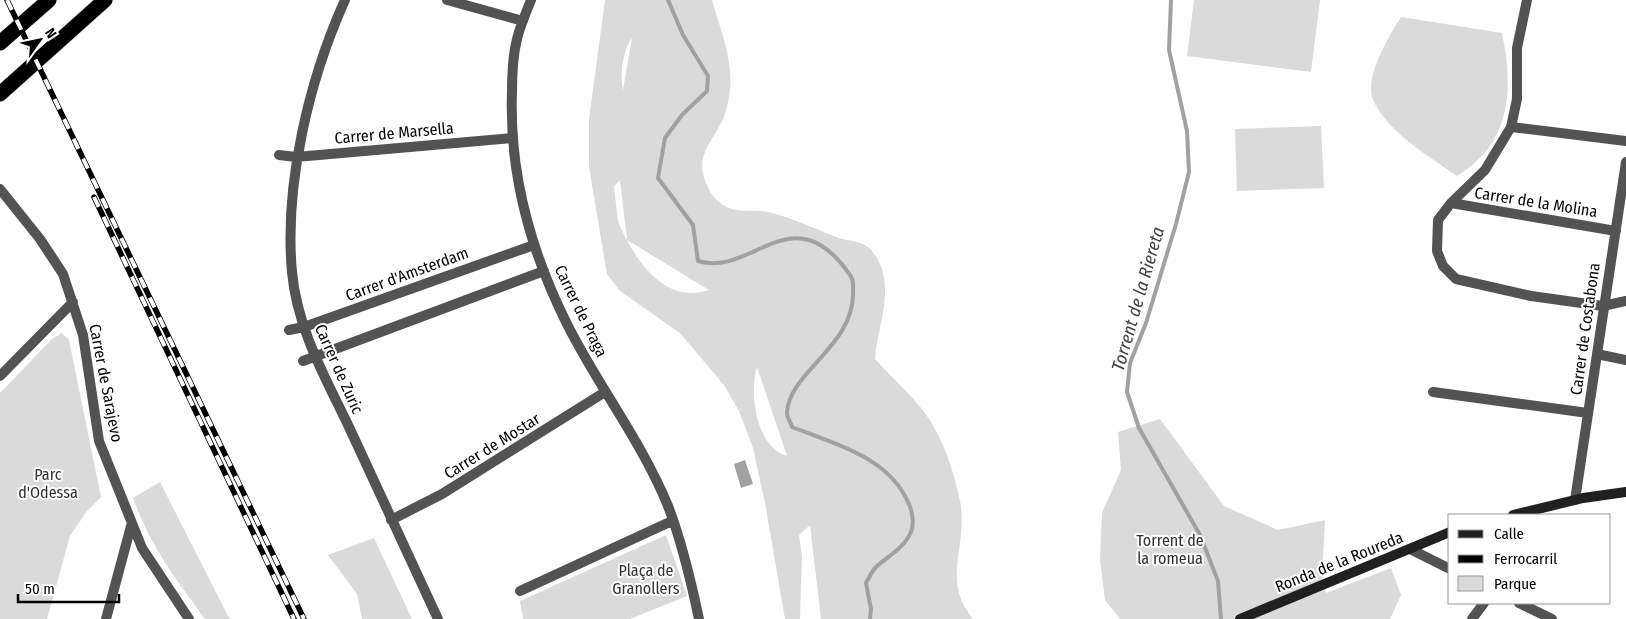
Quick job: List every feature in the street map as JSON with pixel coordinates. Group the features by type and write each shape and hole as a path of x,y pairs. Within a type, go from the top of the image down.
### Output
{"highway":[{"path":"0,43 49,0"},
{"path":"0,94 105,0"}],"street":[{"name":"Carrer de Zuric","path":"345,0 317,77 296,157 292,206 292,272 304,327 315,355 438,619"},
{"path":"447,0 523,21"},
{"name":"Carrer de Praga","path":"531,0 517,40 512,81 512,138 520,196 534,244 567,324 646,462 672,521 691,582 699,619"},
{"name":"Carrer de la Molina","path":"1526,0 1517,48 1517,99 1512,127 1485,170 1451,203 1438,220 1437,250 1443,266 1456,279 1531,296 1602,306 1626,301"},
{"path":"1512,127 1626,141"},
{"name":"Carrer de Marsella","path":"279,155 296,157 512,138"},
{"name":"Carrer de Costabona","path":"1575,500 1597,354 1602,306 1626,162"},
{"name":"Carrer de Sarajevo","path":"0,188 18,209 63,274 83,334 100,441 142,548 189,619"},
{"name":"Carrer de la Molina","path":"1451,203 1616,231"},
{"name":"Carrer d'Amsterdam","path":"288,330 304,327 534,244"},
{"path":"303,361 544,270"},
{"path":"0,376 73,302"},
{"path":"1597,354 1626,360"},
{"name":"Carrer de Mostar","path":"392,520 442,494 605,392"},
{"path":"1433,392 1588,413"},
{"path":"1517,514 1575,500 1626,492"},
{"path":"520,591 672,521"},
{"path":"106,619 132,526"},
{"name":"Ronda de la Roureda","path":"1240,619 1448,533"},
{"path":"1410,549 1448,568"},
{"path":"1472,619 1483,604"},
{"path":"1521,604 1552,619"}],"green space":[{"path":"605,0 712,0 728,55 730,89 727,108 703,157 703,175 707,185 716,199 728,208 762,211 786,217 839,238 858,242 871,249 881,266 885,284 884,305 875,359 925,413 938,434 947,455 960,501 962,517 957,576 958,590 963,605 973,619 821,619 810,525 799,535 802,556 800,619 785,619 765,503 753,448 739,411 724,385 680,333 620,291 607,274 589,167 589,119","holes":["632,38 623,91 623,63","620,180 627,239 618,222 614,186","627,240 709,290 695,293 682,292 671,288 660,282 650,273","757,367 787,456 776,451 762,431 755,405"]},
{"path":"1194,0 1320,0 1311,72 1187,56"},
{"path":"1401,17 1502,33 1508,75 1504,114 1498,131 1488,148 1475,163 1457,176 1411,144 1381,114 1374,102 1371,93 1371,82 1374,70 1384,46"},
{"path":"1321,126 1324,188 1237,191 1235,129"},
{"name":"Parc d'Odessa","path":"62,333 69,340 101,497 87,511 70,536 47,619 0,619 0,393 52,339"},
{"name":"Torrent de la romeua","path":"1160,419 1224,506 1278,530 1325,520 1322,576 1326,593 1391,568 1401,595 1390,619 1120,619 1105,600 1100,560 1102,513 1121,470 1118,432"},
{"path":"160,482 231,619 205,619 164,562 148,532 133,498"},
{"name":"Plaça de Granollers","path":"666,535 687,596 630,619 523,619 520,601"},
{"path":"374,538 412,619 362,619 357,594 328,555"}],"shaded area":[{"path":"745,460 753,484 741,488 734,464"}],"waterway":[{"path":"668,0 683,35 708,76 707,91 682,115 665,138 658,178 693,225 698,261 718,263 737,259 773,243 791,239 810,240 829,251 852,279 853,293 850,312 843,328 833,344 798,385 790,399 787,413 792,427 842,446 874,463 899,487 910,506 913,523 909,536 898,549 876,567 866,583 871,609 870,619"},
{"name":"Torrent de la Riereta","path":"1171,0 1169,50 1187,131 1189,172 1176,224 1146,323 1130,363 1127,392 1139,428 1200,535 1218,581 1221,619"}],"railway":[{"path":"7,0 304,619"},
{"path":"94,197 294,619"}]}
